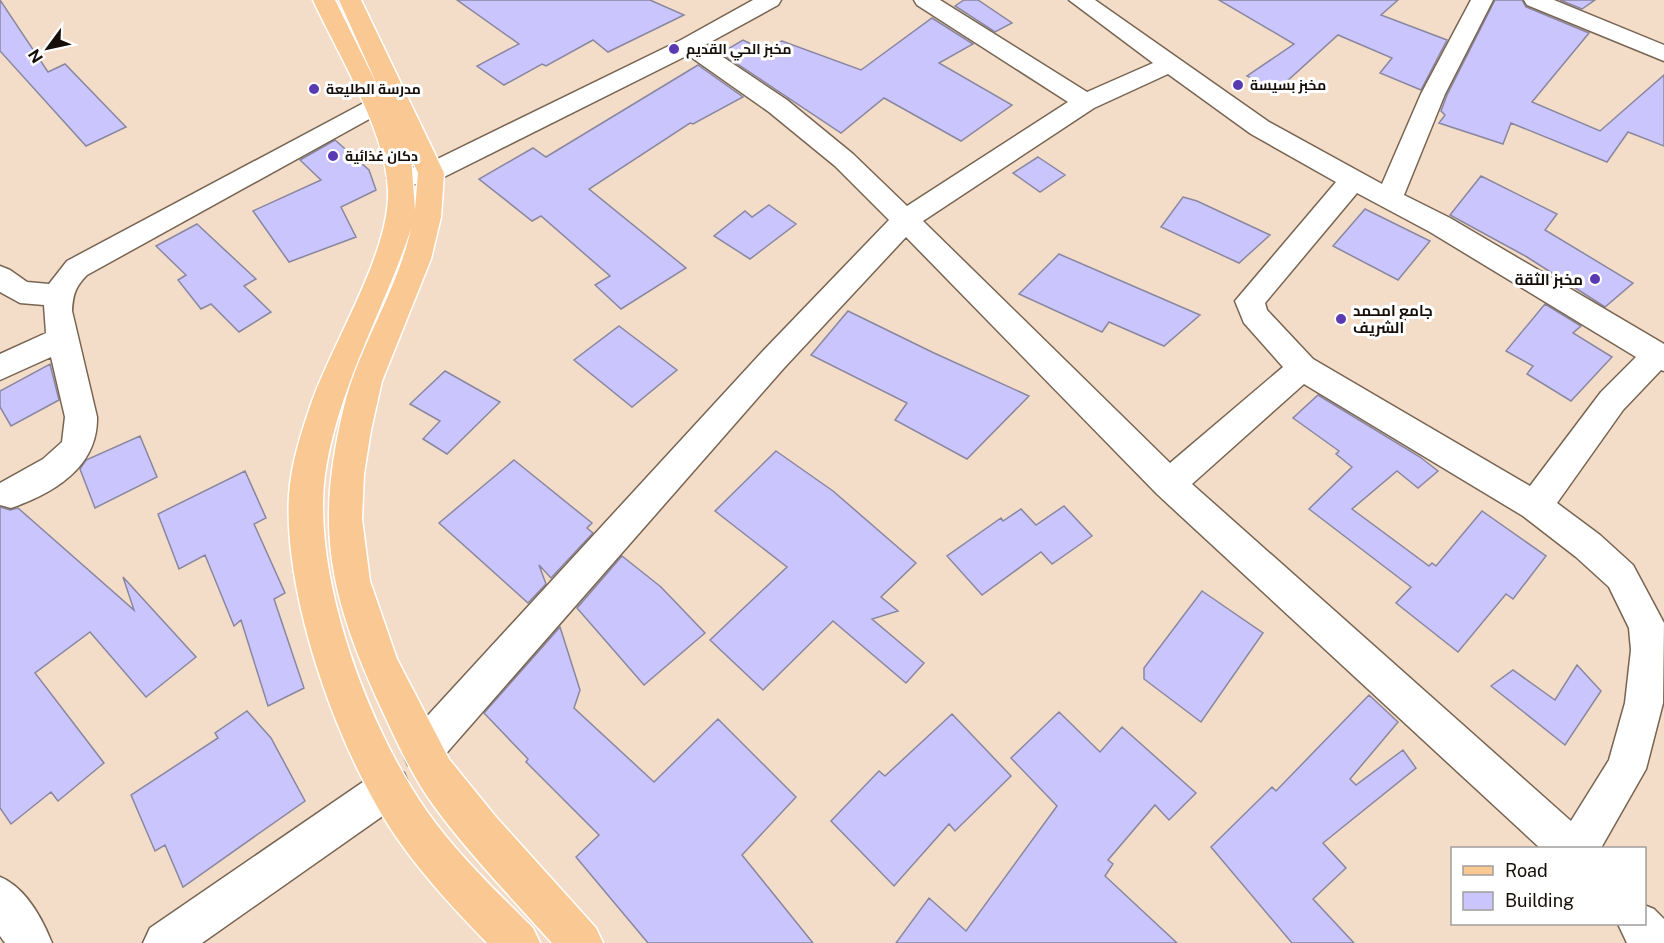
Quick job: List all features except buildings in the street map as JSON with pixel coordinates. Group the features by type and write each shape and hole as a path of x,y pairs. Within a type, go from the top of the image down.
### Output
{"main road":[{"path":"324,0 373,106 395,146 416,176"},
{"path":"350,0 430,213 414,269 366,384 353,439 345,503 348,561 362,613 385,676 422,751 448,791 581,943"},
{"path":"416,176 384,269 336,377 319,431 306,496 309,561 322,616 360,729 390,786 411,824 518,943"}],"street":[{"path":"416,176 689,45 770,0"},
{"path":"924,0 1085,102"},
{"path":"1390,197 1433,94 1482,0"},
{"path":"1535,0 1664,54"},
{"path":"1095,3 1171,64 1260,128 1353,180 1390,197 1660,357 1611,402 1535,506"},
{"path":"689,45 778,106 844,160 907,219 1169,484 1568,847"},
{"path":"422,751 765,369 907,219 1085,102 1171,64"},
{"path":"11,494 60,463 76,448 81,433 79,413 61,339 58,296 63,282 77,268 373,106"},
{"path":"1353,180 1250,301 1254,315 1302,368 1535,506 1588,546 1621,576 1647,626 1650,650 1644,703 1626,770 1579,847"},
{"path":"0,277 20,291 58,296"},
{"path":"0,368 61,339"},
{"path":"1169,484 1302,368"},
{"path":"165,943 390,786"},
{"path":"0,898 30,943"},
{"path":"1640,925 1656,943"}],"place":[{"name":"مخبز الحي القديم","path":"674,49"},
{"name":"مخبز بسيسة","path":"1238,85"},
{"name":"مدرسة الطليعة","path":"314,89"},
{"name":"دكان غذائية","path":"333,156"},
{"name":"مخبز الثقة","path":"1595,279"},
{"name":"جامع امحمد الشريف","path":"1341,319"}]}
